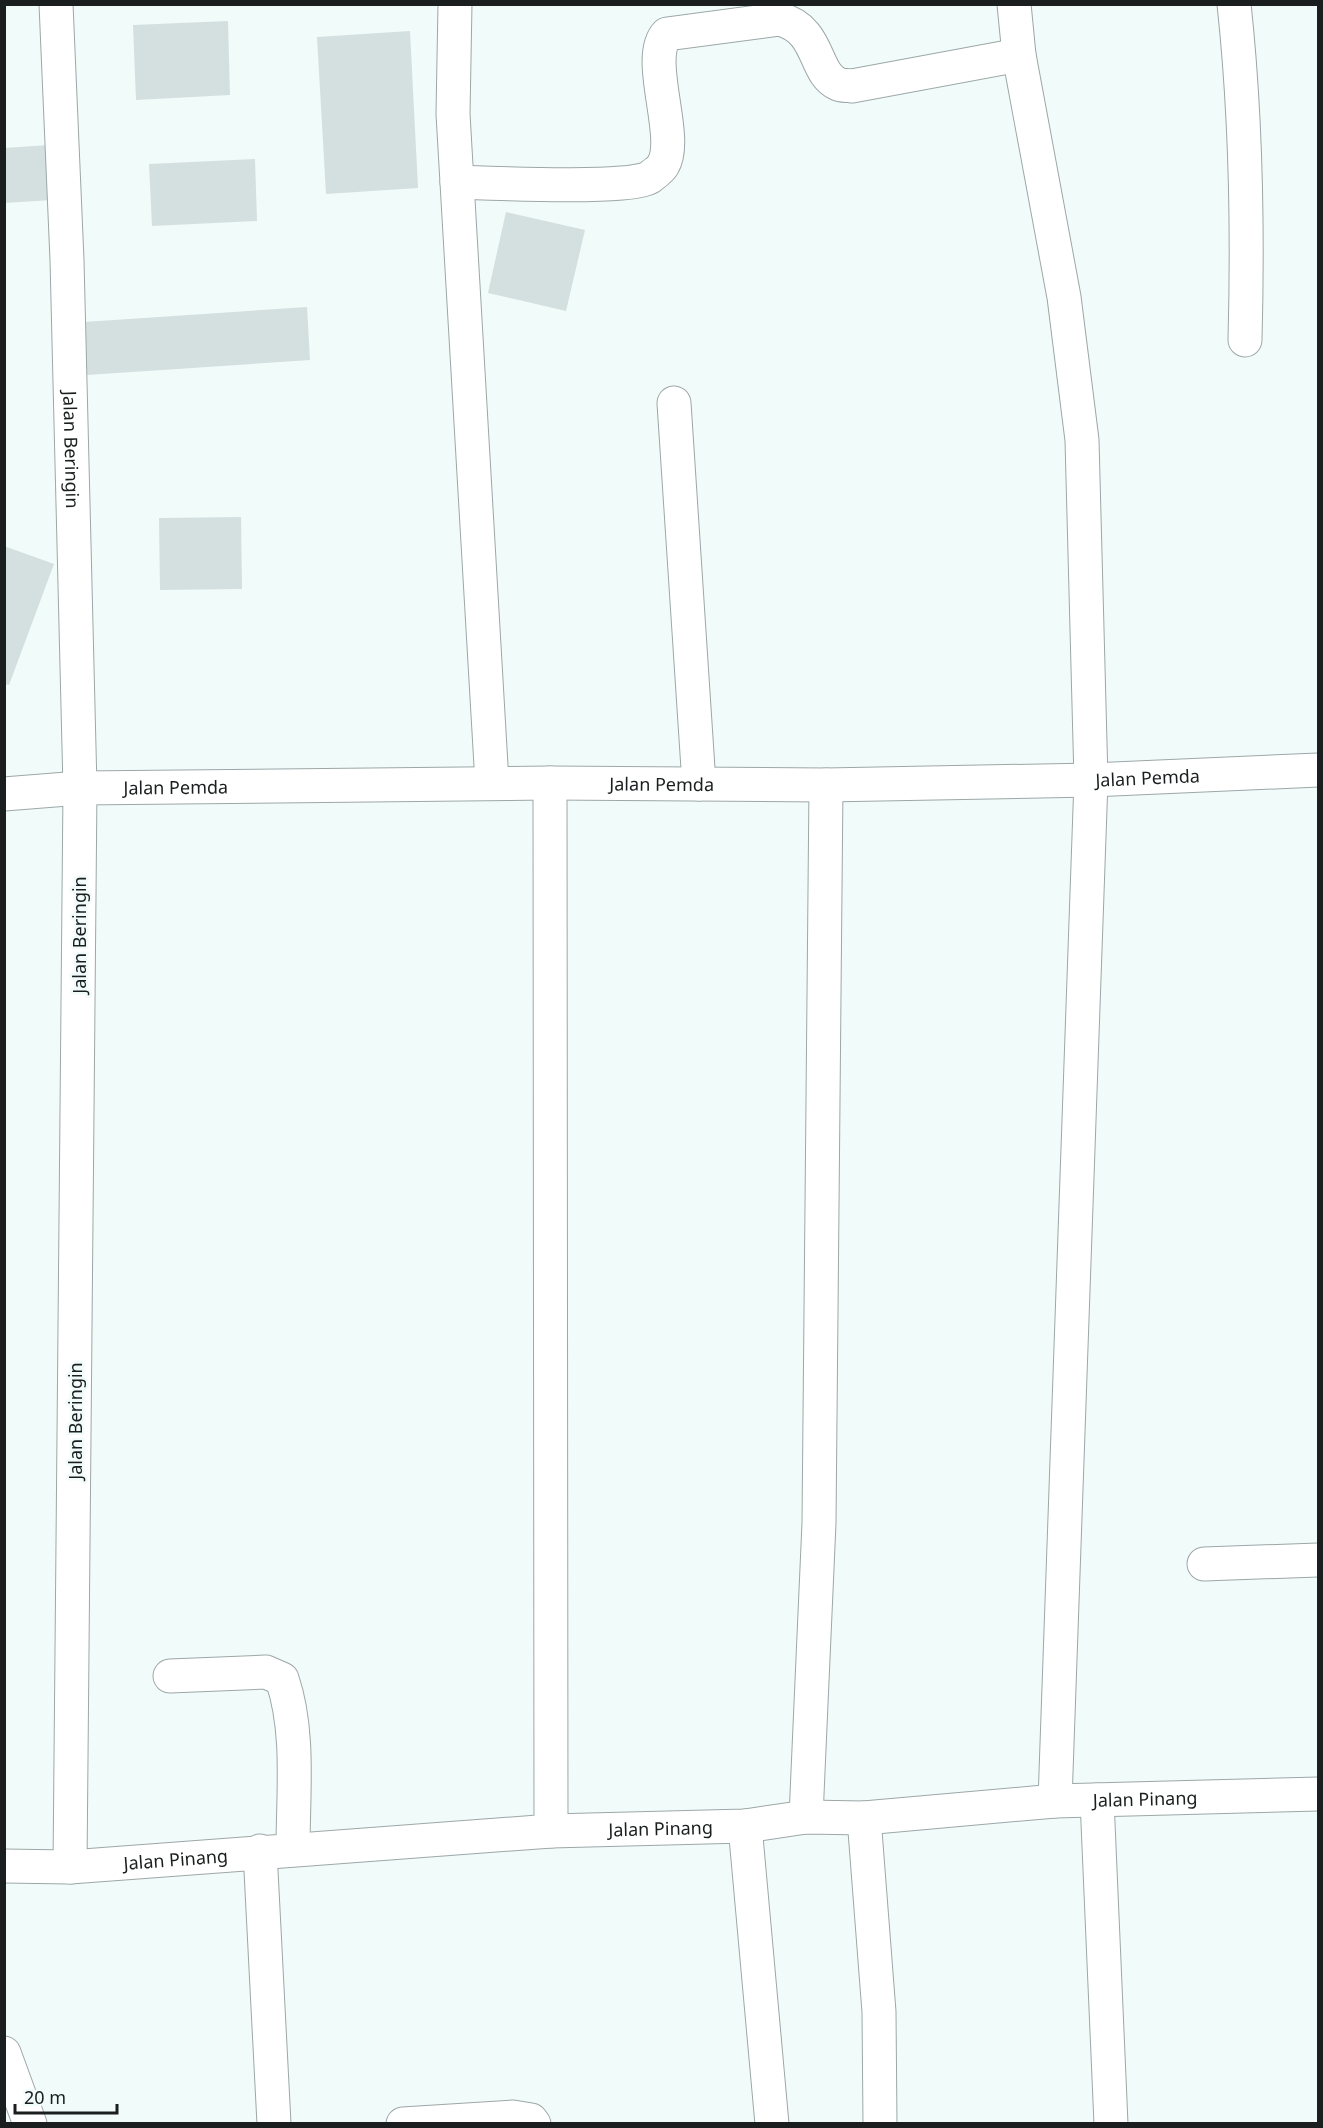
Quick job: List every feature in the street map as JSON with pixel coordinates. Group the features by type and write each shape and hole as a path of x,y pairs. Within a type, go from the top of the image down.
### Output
{"street":[{"name":"Jalan Beringin","path":"56,4 67,260 80,788 70,1867"},
{"path":"455,4 453,114 492,783"},
{"path":"1014,4 1019,56 1064,297 1082,440 1091,780 1055,1801"},
{"path":"1233,4 1238,48 1247,252 1245,340"},
{"path":"457,182 603,184 648,179 664,164 667,146 659,60 662,39 667,34 766,19 795,23 809,38 826,72 837,84 852,86 1019,56"},
{"path":"674,403 699,784"},
{"name":"Jalan Pemda","path":"4,794 80,788 492,783 826,784 1091,780 1318,770"},
{"path":"549,783 551,1831"},
{"path":"806,1816 819,1523 826,784"},
{"path":"1204,1564 1318,1560"},
{"path":"170,1676 266,1672 282,1678 289,1699 292,1739 293,1849"},
{"name":"Jalan Pinang","path":"4,1866 70,1867 551,1831 746,1826 806,1816 864,1818 1055,1801 1318,1794"},
{"path":"1097,1800 1111,2124"},
{"path":"864,1818 879,2012 880,2124"},
{"path":"746,1826 772,2124"},
{"path":"260,1851 274,2124"},
{"path":"4,2053 30,2124"},
{"path":"403,2124 513,2117 531,2120 534,2124"}],"building":[{"path":"228,21 230,95 136,100 133,25"},
{"path":"410,31 418,188 326,194 317,37"},
{"path":"49,145 52,200 4,203 4,148"},
{"path":"255,159 257,221 152,226 149,164"},
{"path":"506,212 585,230 566,311 488,293"},
{"path":"307,307 310,360 87,375 84,322"},
{"path":"241,517 242,589 160,590 159,518"},
{"path":"4,546 54,564 9,685 4,684"}]}
